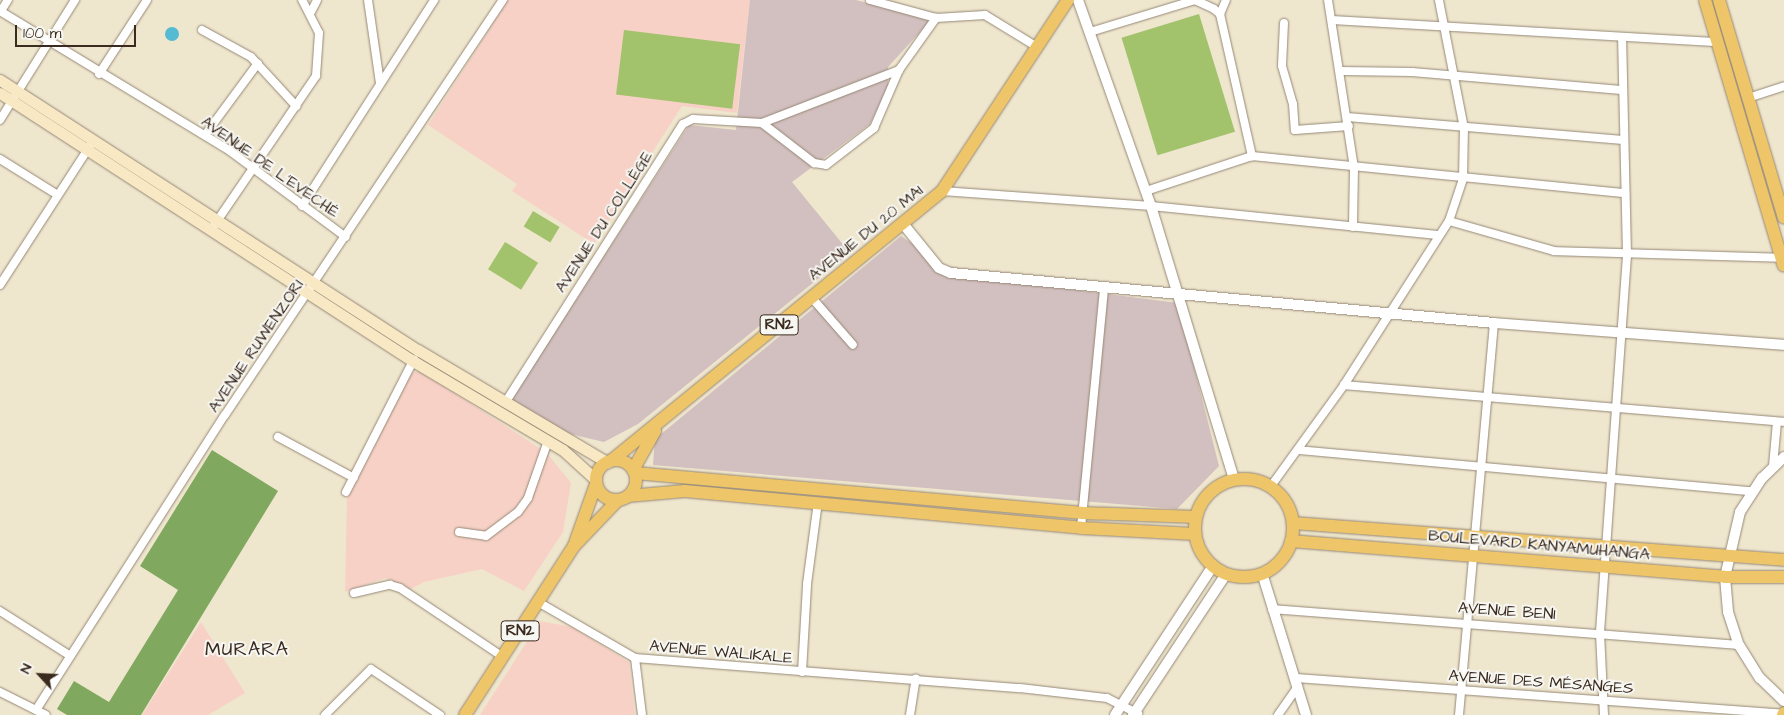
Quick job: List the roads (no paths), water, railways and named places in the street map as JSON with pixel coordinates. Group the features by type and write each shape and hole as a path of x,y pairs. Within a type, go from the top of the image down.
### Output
{"main road":[{"name":"AVENUE DU 20 MAI","path":"657,427 812,298 904,225 942,191 1068,0"},
{"path":"1706,0 1783,261"},
{"path":"1719,0 1784,218"},
{"path":"0,80 14,96 87,150 216,222 315,282 392,340 413,361 548,441 596,482 601,495 623,498 685,491 1081,528 1196,534"},
{"path":"0,93 14,96 93,140 216,222 309,293 392,340 418,350 505,403 609,461 621,460 634,471 1083,512 1196,517"},
{"path":"1760,186 1773,182"},
{"name":"RN2","path":"574,546 596,482 609,461 657,427"},
{"name":"RN2","path":"465,715 574,546 635,486 634,471 657,427"},
{"path":"1234,480 1271,486 1282,496 1293,523 1291,541 1280,560 1262,573 1226,574 1213,566 1196,534 1196,517 1210,493 1234,480"},
{"name":"BOULEVARD KANYAMUHANGA","path":"1293,523 1726,558 1784,560"},
{"name":"BOULEVARD KANYAMUHANGA","path":"1291,541 1473,554 1606,568 1725,577 1784,577"}],"street":[{"path":"0,11 8,0"},
{"path":"0,120 75,0"},
{"path":"99,74 147,0"},
{"path":"216,222 296,106 320,63 319,33 311,12 302,0"},
{"path":"311,12 317,0"},
{"path":"368,0 380,83"},
{"path":"302,206 434,0"},
{"name":"AVENUE RUWENZORI","path":"36,710 69,656 503,0"},
{"path":"870,0 936,18 985,16 1037,47"},
{"path":"1078,0 1151,206 1234,480"},
{"path":"1090,32 1195,0 1220,14"},
{"path":"1226,0 1220,14 1252,156"},
{"path":"1328,0 1341,71 1354,168 1353,226"},
{"path":"1271,486 1344,385 1391,314 1438,235 1449,221 1463,179 1464,128 1439,0"},
{"name":"AVENUE DE L'EVECHÉ","path":"0,11 47,43 205,135 346,237"},
{"path":"762,123 814,163 826,165 874,128 899,70 936,18"},
{"path":"1332,20 1444,24 1622,40 1718,42"},
{"path":"1284,23 1282,66 1293,104 1295,130 1349,126"},
{"path":"202,30 258,63 296,106"},
{"path":"1604,715 1600,700 1600,632 1618,407 1627,255 1620,90 1622,40"},
{"path":"205,135 258,63"},
{"path":"762,123 899,70"},
{"path":"1341,71 1455,75 1620,90"},
{"path":"1748,98 1784,86"},
{"path":"1348,117 1622,140"},
{"name":"AVENUE DU COLLÈGE","path":"505,403 683,124 693,119 762,123"},
{"path":"0,285 56,194 93,140"},
{"path":"1146,191 1252,156 1463,179 1625,193"},
{"path":"0,159 56,194"},
{"path":"942,191 1151,206 1438,235"},
{"path":"1449,221 1554,251 1783,261"},
{"path":"904,225 944,271 1104,288 1494,324 1784,345"},
{"path":"1081,528 1104,288"},
{"path":"812,298 853,344"},
{"path":"1459,715 1486,396 1494,324"},
{"path":"346,492 418,350"},
{"path":"1344,385 1780,422 1773,466"},
{"path":"278,437 354,478"},
{"path":"460,532 486,536 518,512 528,498 548,441"},
{"path":"1298,450 1752,491"},
{"path":"1784,457 1773,466 1752,491 1737,519 1726,558 1725,577 1728,612 1739,645 1760,678 1784,701"},
{"path":"802,672 807,584 818,502"},
{"path":"1115,715 1213,566"},
{"path":"1262,573 1306,715"},
{"path":"1135,714 1226,574"},
{"path":"354,593 390,585 400,588 502,657"},
{"name":"AVENUE WALIKALE","path":"538,602 635,658 802,672 916,678 1107,698 1122,704 1135,714"},
{"name":"AVENUE BENI","path":"1272,609 1600,632 1739,645"},
{"path":"0,611 69,656"},
{"path":"635,658 642,715"},
{"path":"324,715 371,669 440,715"},
{"path":"910,715 916,678"},
{"path":"1278,715 1297,682"},
{"name":"AVENUE DES MÉSANGES","path":"1297,682 1462,690 1784,714"},
{"path":"0,692 46,715"}],"water":[{"path":"169,27 175,27 179,34 175,41 169,41 165,37 165,31"}],"district":[{"name":"MURARA","path":"247,650"}]}
